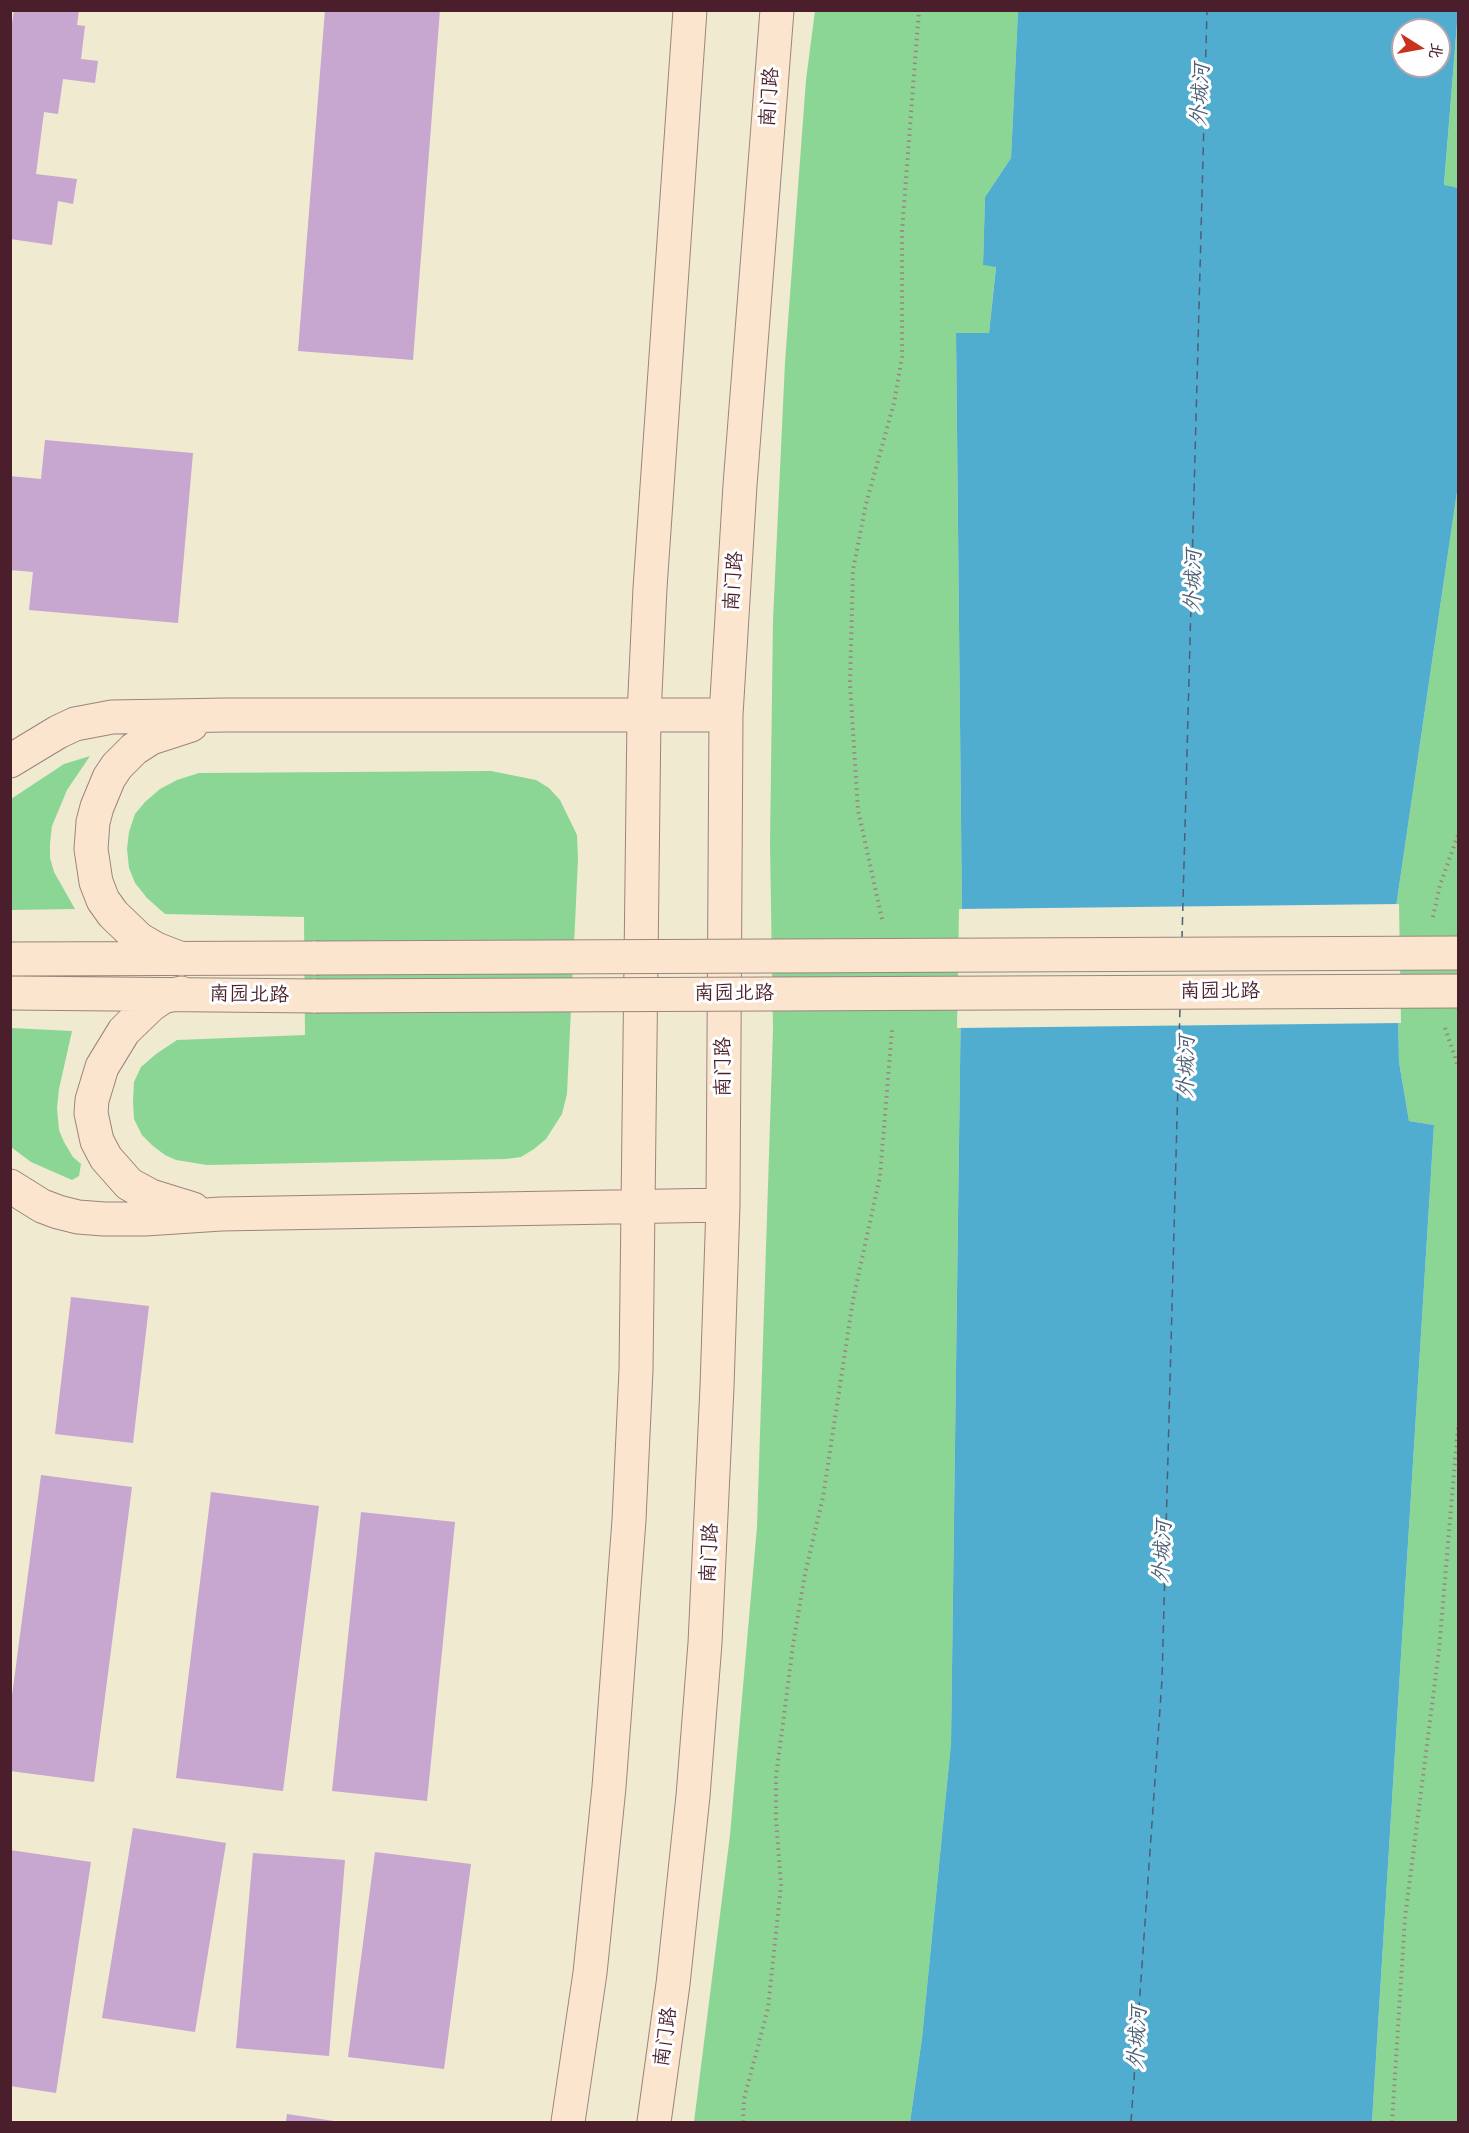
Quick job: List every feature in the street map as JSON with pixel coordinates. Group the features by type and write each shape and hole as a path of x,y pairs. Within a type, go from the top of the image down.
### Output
{"main road":[{"path":"568,2122 590,1973 609,1787 629,1520 636,1370 644,715 651,576 690,10"},
{"name":"南门路","path":"654,2122 673,1984 693,1796 705,1643 717,1398 723,1205 726,715 740,484 777,10"},
{"path":"182,959 156,950 139,939 103,900 92,864 93,822 109,778 134,749 174,729 227,715"},
{"path":"10,762 58,732 89,721 138,716 726,715"},
{"name":"南园北路","path":"10,959 1458,953"},
{"name":"南园北路","path":"10,993 316,996 1458,991"},
{"path":"181,993 162,998 136,1017 111,1049 96,1084 92,1100 92,1122 97,1141 106,1158 129,1184 170,1204 221,1214"},
{"path":"10,1186 42,1206 78,1217 145,1219 221,1214 723,1205"}],"path":[{"path":"884,927 858,810 850,683 853,570 866,504 894,403 902,357 902,231 919,10"},
{"path":"743,2122 744,2100 768,2008 782,1885 776,1819 776,1777 791,1656 805,1574 823,1497 853,1299 880,1176 892,1023"},
{"path":"1392,2122 1405,1918 1439,1650 1458,1426"}],"green space":[{"path":"815,11 1018,11 1011,158 985,197 983,265 996,266 989,333 956,333 962,918 951,1743 922,2038 910,2122 694,2122 730,1835 757,1527 773,1030 770,844 773,620 785,362 806,80"},
{"path":"1458,11 1458,188 1444,186"},
{"path":"1458,485 1458,2122 1372,2122 1434,1125 1409,1121 1399,1062 1396,907"},
{"path":"90,756 67,790 52,826 50,843 50,858 54,872 75,909 11,910 11,799 64,764"},
{"path":"491,771 536,780 549,788 560,800 577,835 578,859 567,1094 562,1114 546,1139 521,1157 506,1159 207,1165 176,1160 153,1146 142,1135 134,1119 133,1102 134,1082 141,1067 156,1054 177,1040 305,1035 304,917 165,914 147,898 135,883 129,868 127,849 129,832 135,814 145,802 160,789 177,780 199,773"},
{"path":"11,1028 72,1031 57,1108 59,1130 64,1142 73,1157 81,1164 79,1176 72,1180 31,1162 11,1147"}],"water":[{"name":"外城河","path":"1018,11 1458,11 1444,185 1458,188 1458,485 1396,907 1399,1062 1409,1121 1434,1125 1372,2122 910,2122 922,2038 951,1743 962,918 956,333 989,333 996,267 983,265 985,197 1011,158"}],"pier":[{"path":"1399,904 1401,1023 957,1028 959,909"}],"building":[{"path":"14,10 79,10 77,25 85,26 81,59 98,61 95,83 63,79 58,114 44,112 36,174 77,179 73,204 58,201 52,245 10,239 10,37"},
{"path":"325,10 440,10 413,360 298,351"},
{"path":"45,440 193,453 178,623 29,610 33,572 10,570 10,476 41,479"},
{"path":"71,1297 149,1306 133,1443 55,1434"},
{"path":"41,1475 132,1487 94,1782 10,1771 10,1711"},
{"path":"211,1492 319,1506 283,1791 176,1778"},
{"path":"361,1512 455,1522 427,1801 332,1791"},
{"path":"133,1828 226,1843 195,2032 102,2018"},
{"path":"10,1850 91,1862 56,2093 10,2086"},
{"path":"375,1852 471,1864 444,2069 348,2057"},
{"path":"253,1853 345,1860 329,2056 236,2048"},
{"path":"287,2114 334,2121 334,2122 286,2122"}],"ferry route":[{"path":"1182,939 1207,10"},
{"path":"1131,2122 1162,1680 1180,1007"}]}
